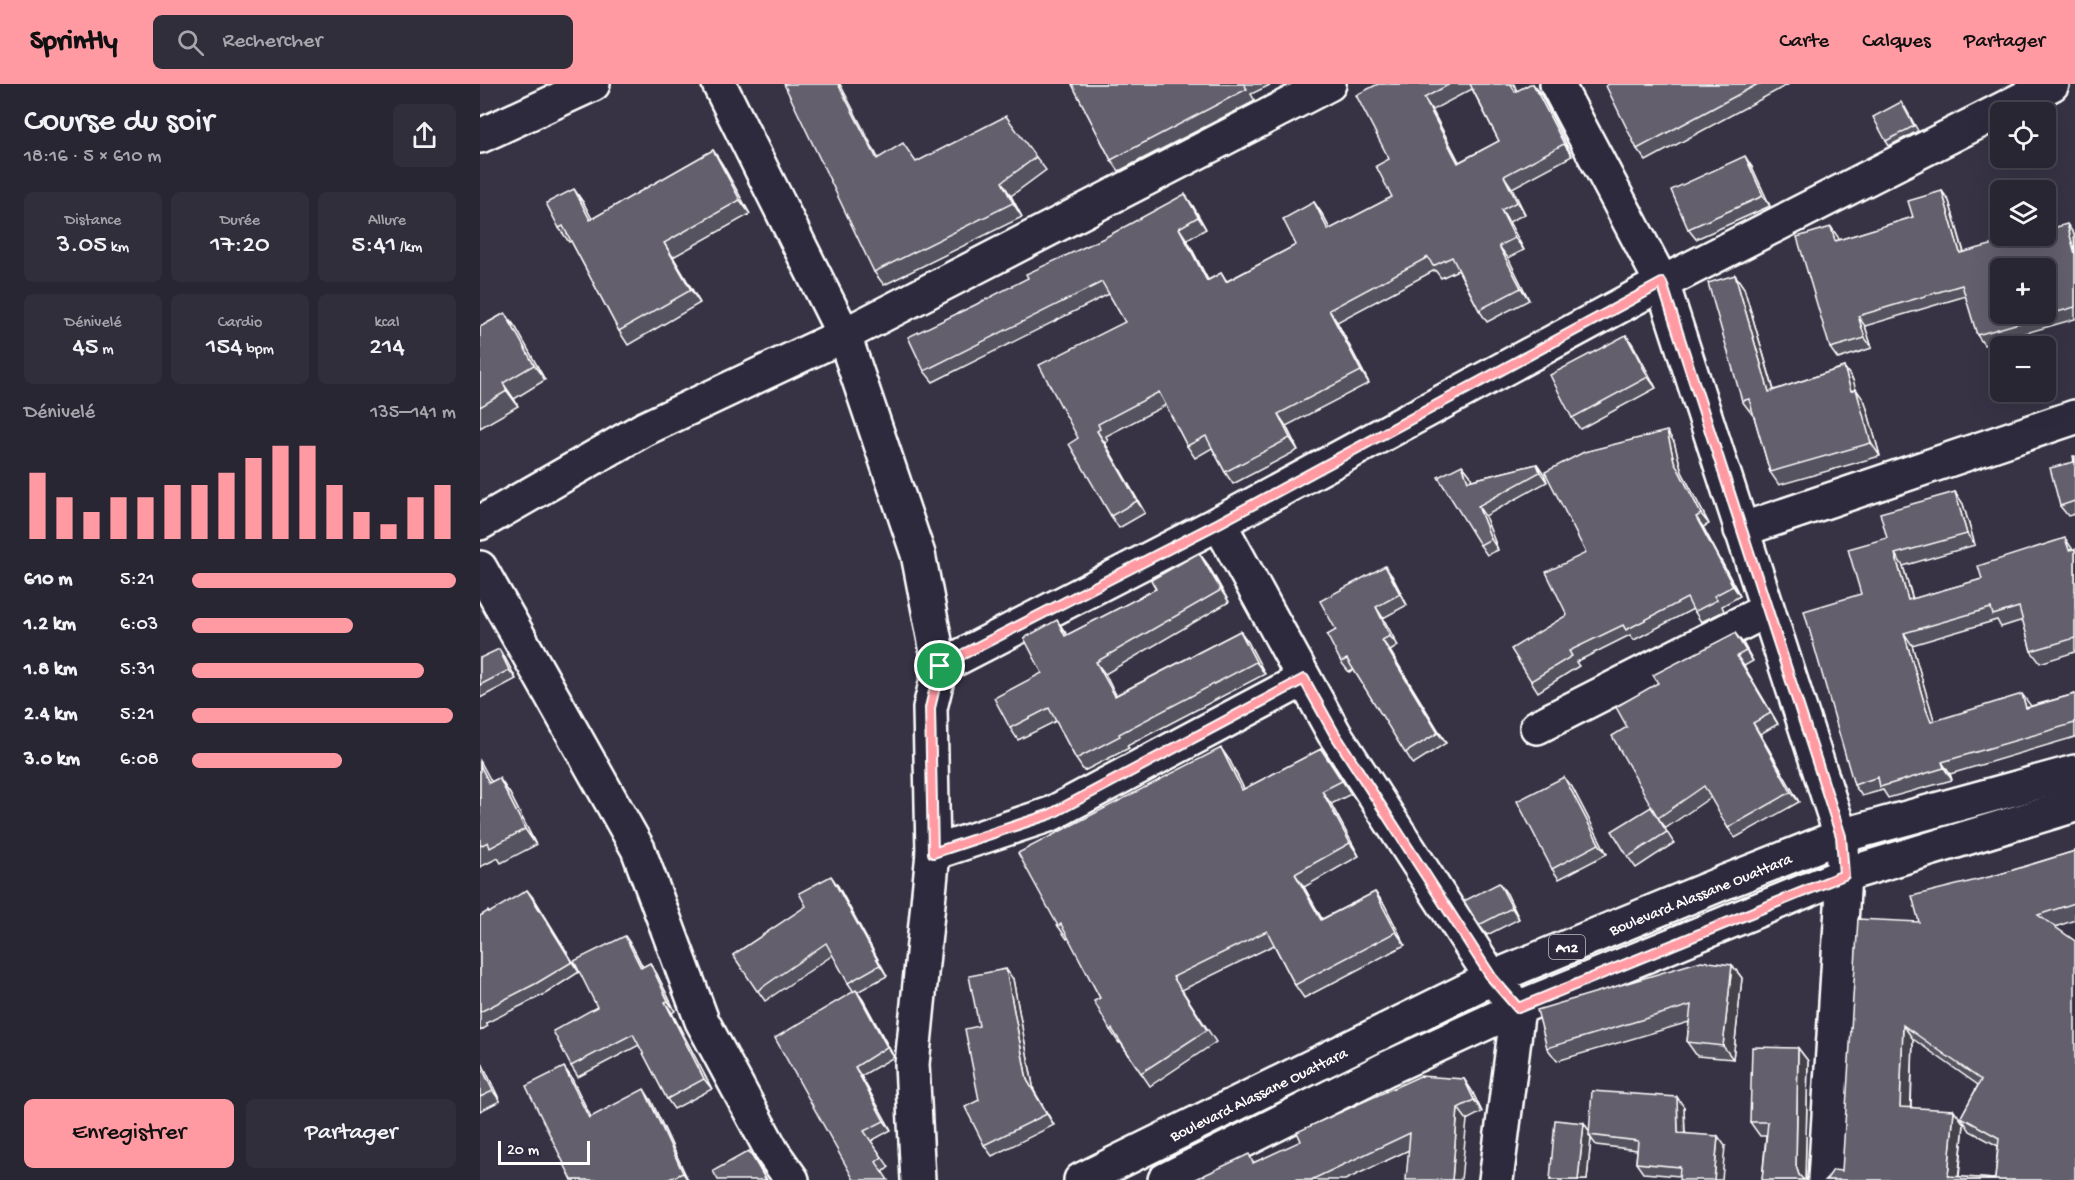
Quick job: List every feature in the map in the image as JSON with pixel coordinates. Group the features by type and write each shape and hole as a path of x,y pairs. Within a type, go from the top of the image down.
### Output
{"street":[{"path":"480,136 593,84"},
{"path":"719,84 844,335 918,554 940,666 930,708 933,853 912,1064 918,1180"},
{"path":"480,523 644,429 844,335 1329,84"},
{"path":"1557,84 1662,283 1841,836 1844,875 1825,1180"},
{"path":"940,666 1219,523 1662,283 2052,84"},
{"path":"1741,530 2075,417"},
{"path":"1219,523 1334,733 1492,978 1518,1008 1496,1180"},
{"path":"480,568 638,849 702,1022 773,1153 792,1180"},
{"path":"1537,727 1767,610"},
{"path":"933,853 1051,814 1304,679"},
{"name":"Boulevard Alassane Ouattara","path":"1081,1180 1492,978 1841,836 2075,772"},
{"name":"A12","path":"1165,1180 1386,1069 1518,1008 1844,875 2075,805"}],"building":[{"path":"784,84 838,84 877,159 903,143 916,162 1006,116 1036,157 1002,182 1013,203 874,272"},
{"path":"1072,84 1244,84 1247,89 1111,160"},
{"path":"1378,84 1450,84 1424,98 1458,163 1499,141 1470,84 1511,84 1515,92 1533,84 1564,144 1504,176 1517,202 1501,210 1515,238 1499,246 1521,288 1479,310 1452,257 1433,266 1428,257 1329,310 1361,371 1278,414 1290,438 1225,472 1206,436 1187,446 1159,392 1098,424 1100,429 1097,431 1137,501 1111,516 1069,444 1078,438 1039,365 1125,322 1102,282 924,371 908,337 1028,278 1026,274 1104,238 1185,194 1198,217 1179,228 1207,281 1221,273 1226,282 1296,245 1283,219 1314,202 1328,230 1392,197 1376,166 1389,159 1356,95"},
{"path":"1609,84 1758,84 1637,149 1606,86"},
{"path":"1901,102 1914,126 1886,141 1873,117"},
{"path":"713,150 740,200 664,243 691,290 619,331 563,226 559,228 546,203 574,189 590,220"},
{"path":"1745,156 1763,196 1688,229 1671,190"},
{"path":"1942,191 1960,253 1990,245 2056,246 2056,227 2067,224 2075,254 2075,307 2056,312 2056,258 1990,258 1990,324 2016,324 1977,335 1962,285 1858,316 1865,338 1830,348 1797,237 1831,227 1835,241 1913,217 1908,201"},
{"path":"1735,275 1769,392 1844,367 1851,391 1856,389 1871,443 1770,472 1749,399 1742,401 1708,283"},
{"path":"505,313 534,365 503,383 507,391 480,407 480,327"},
{"path":"1626,335 1648,377 1572,418 1550,375"},
{"path":"1667,431 1674,461 1701,514 1696,517 1733,586 1714,596 1717,600 1694,612 1687,598 1626,630 1623,625 1569,651 1572,656 1531,681 1511,649 1567,615 1546,572 1586,553 1545,472 1584,452"},
{"path":"2073,456 2075,456 2075,501 2060,506 2050,468 2074,462"},
{"path":"1537,464 1540,472 1478,506 1491,539 1480,545 1438,477 1462,465 1468,481"},
{"path":"1955,492 1967,534 1895,554 1908,600 1982,579 1978,566 2065,538 2069,550 2075,549 2075,638 2031,651 2019,607 1993,615 1991,608 1904,633 1931,722 2022,694 2026,708 2075,694 2075,723 1942,762 1944,768 1880,787 1878,777 1854,785 1804,611 1861,594 1848,549 1887,538 1880,513"},
{"path":"1199,553 1221,590 1096,662 1115,696 1240,631 1256,662 1076,759 1049,708 1010,728 994,698 1042,673 1024,638 1057,620 1065,636 1156,589 1151,580"},
{"path":"1385,566 1400,594 1376,607 1390,636 1382,640 1438,733 1405,753 1347,659 1341,662 1327,635 1336,630 1320,601"},
{"path":"1735,633 1746,651 1737,656 1771,713 1753,723 1791,792 1728,828 1704,786 1658,818 1612,736 1627,727 1616,707 1658,683 1653,675"},
{"path":"499,649 509,670 480,685 480,658"},
{"path":"1221,748 1242,790 1321,749 1342,781 1322,791 1350,843 1295,874 1321,920 1375,892 1396,932 1295,985 1267,931 1173,977 1207,1030 1141,1073 1112,1029 1110,1030 1094,1001 1100,998 1061,924 1058,926 1018,853"},
{"path":"480,765 489,783 499,778 525,829 490,848 488,842 480,846"},
{"path":"1564,777 1599,844 1552,869 1517,801"},
{"path":"1651,807 1667,832 1628,857 1612,831"},
{"path":"2075,851 2075,903 2038,915 2075,941 2075,1180 1826,1180 1833,1170 1842,1171 1858,919 1919,922 1912,896 1997,875","holes":["1903,1025 1981,1080 1961,1117 1999,1138 1995,1179 1948,1176 1954,1110 1900,1107"]},
{"path":"831,876 880,965 848,983 826,943 757,991 733,955 806,906 799,893"},
{"path":"1499,883 1512,908 1479,925 1464,901"},
{"path":"527,890 572,962 480,1012 480,916"},
{"path":"625,936 641,968 650,963 668,1001 665,1002 704,1079 667,1099 633,1034 571,1066 553,1031 597,1007 574,961"},
{"path":"1701,961 1732,965 1723,1046 1687,1042 1691,1005 1547,1048 1537,1010"},
{"path":"1006,969 1027,1080 1047,1114 984,1145 965,1107 979,1100 965,1029 979,1026 969,976"},
{"path":"856,990 887,1047 855,1067 884,1121 864,1131 882,1157 876,1162 888,1180 854,1180 775,1038"},
{"path":"1752,1047 1798,1048 1796,1166 1799,1175 1804,1180 1762,1180 1768,1122 1750,1122"},
{"path":"480,1064 493,1091 480,1097"},
{"path":"564,1067 589,1118 644,1089 683,1173 667,1180 572,1180 526,1086"},
{"path":"1420,1076 1464,1079 1474,1100 1458,1108 1452,1180 1406,1180 1410,1133 1311,1180 1194,1180 1249,1154 1253,1163 1301,1141 1297,1132"},
{"path":"1592,1091 1677,1097 1678,1133 1718,1136 1714,1180 1679,1180 1680,1167 1636,1163 1638,1141 1589,1135"},
{"path":"1555,1120 1584,1123 1578,1180 1550,1180"},
{"path":"749,1151 766,1180 718,1180 713,1171"}],"route":[{"path":"1662,283 1841,836 1844,875 1518,1008 1492,978 1334,733 1304,679 1051,814 933,853 930,708 940,666 1219,523 1662,283"}]}
